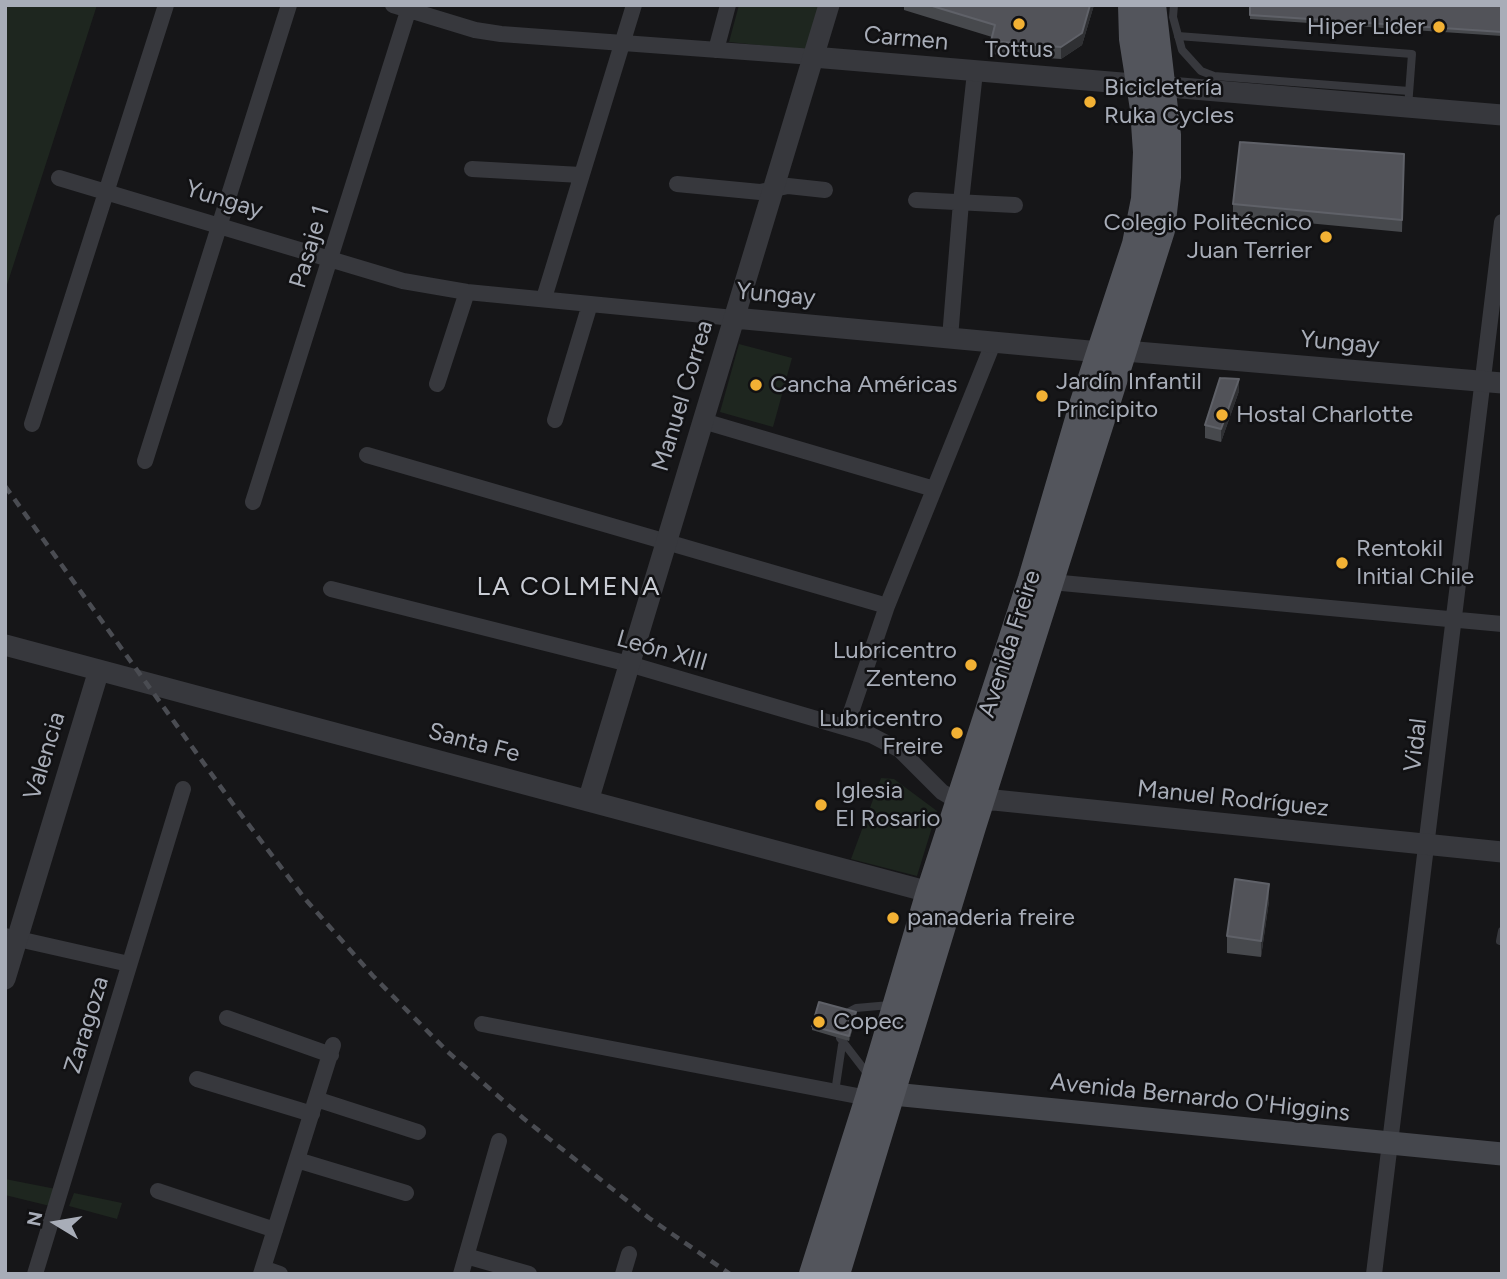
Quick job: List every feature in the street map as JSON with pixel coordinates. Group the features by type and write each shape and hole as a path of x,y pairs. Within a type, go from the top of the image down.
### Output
{"main road":[{"name":"Avenida Freire","path":"812,1274 878,1083 943,927 970,800 1083,402 1112,351 1153,263 1165,214 1168,155 1152,87 1132,39 1131,5"},
{"name":"Avenida Freire","path":"1152,87 1153,5"},
{"name":"Avenida Freire","path":"837,1274 897,1004 929,892 970,800 1051,582 1112,351"},
{"path":"929,892 943,927"},
{"name":"Avenida Bernardo O'Higgins","path":"878,1083 1502,1154"}],"street":[{"path":"32,424 166,5"},
{"path":"145,461 289,5"},
{"path":"544,298 634,5"},
{"path":"716,50 728,5"},
{"name":"Manuel Correa","path":"588,801 829,5"},
{"name":"Carmen","path":"403,7 475,30 1152,87 1409,99 1502,115"},
{"name":"Pasaje 1","path":"253,502 330,260 403,7"},
{"path":"950,338 975,72"},
{"path":"472,169 581,175"},
{"name":"Yungay","path":"59,178 403,281 467,292 950,338 1492,382"},
{"path":"677,184 760,191 788,186 825,190"},
{"path":"916,200 1015,205"},
{"name":"Vidal","path":"1374,1274 1454,620 1492,382 1502,222"},
{"path":"437,384 467,292"},
{"path":"555,420 590,304"},
{"path":"846,727 887,606 994,341"},
{"path":"703,421 934,489"},
{"path":"367,455 887,606"},
{"path":"1051,582 1502,624"},
{"name":"León XIII","path":"331,589 629,664 846,727 892,744 942,792 970,800"},
{"name":"Santa Fe","path":"5,645 929,892"},
{"name":"Valencia","path":"5,979 11,937 99,670"},
{"name":"Zaragoza","path":"35,1274 183,789"},
{"name":"Manuel Rodríguez","path":"970,800 1502,852"},
{"path":"11,937 129,964"},
{"path":"228,1018 332,1050 262,1271 280,1274"},
{"path":"482,1024 835,1092 878,1083"},
{"path":"197,1079 418,1132"},
{"path":"461,1274 499,1141"},
{"path":"297,1160 406,1193"},
{"path":"158,1191 275,1230"},
{"path":"623,1274 629,1254"},
{"path":"466,1256 529,1274"}],"lane":[{"path":"1174,5 1173,17 1178,36 1182,50 1201,71 1214,76 1409,99 1412,54 1178,36"},
{"path":"1500,941 1502,931"},
{"path":"845,1014 856,1008 897,1004"},
{"path":"835,1092 841,1041 878,1083"}],"shaded area":[{"path":"5,5 97,5 5,291"},
{"path":"739,5 819,5 806,50 729,42"},
{"name":"Cancha Américas","path":"739,344 792,358 773,427 720,412"},
{"path":"881,778 894,779 937,811 917,876 851,859"},
{"path":"5,1179 56,1189 50,1206 5,1195"},
{"path":"74,1193 122,1203 117,1219 69,1206"}],"building":[{"name":"Tottus","path":"929,5 1090,5 1082,33 1061,47 991,41 995,25"},
{"name":"Hiper Lider","path":"1250,5 1502,5 1502,32 1250,15"},
{"path":"1240,142 1404,154 1402,220 1233,204"},
{"path":"1220,378 1239,379 1221,429 1205,425"},
{"path":"1235,879 1269,884 1261,941 1227,936"},
{"path":"819,1002 856,1012 849,1036 812,1026"}],"railway":[{"path":"5,486 233,804 306,900 373,976 448,1052 523,1118 649,1218 730,1274"}],"place":[{"name":"Tottus","path":"1019,24"},
{"name":"Hiper Lider","path":"1439,27"},
{"name":"Bicicletería Ruka Cycles","path":"1090,102"},
{"name":"Colegio Politécnico Juan Terrier","path":"1326,237"},
{"name":"Cancha Américas","path":"756,385"},
{"name":"Jardín Infantil Principito","path":"1042,396"},
{"name":"Hostal Charlotte","path":"1222,415"},
{"name":"Rentokil Initial Chile","path":"1342,563"},
{"name":"Lubricentro Zenteno","path":"971,665"},
{"name":"Lubricentro Freire","path":"957,733"},
{"name":"Iglesia El Rosario","path":"821,805"},
{"name":"panaderia freire","path":"893,918"},
{"name":"Copec","path":"819,1022"}],"district":[{"name":"LA COLMENA","path":"569,587"}]}
